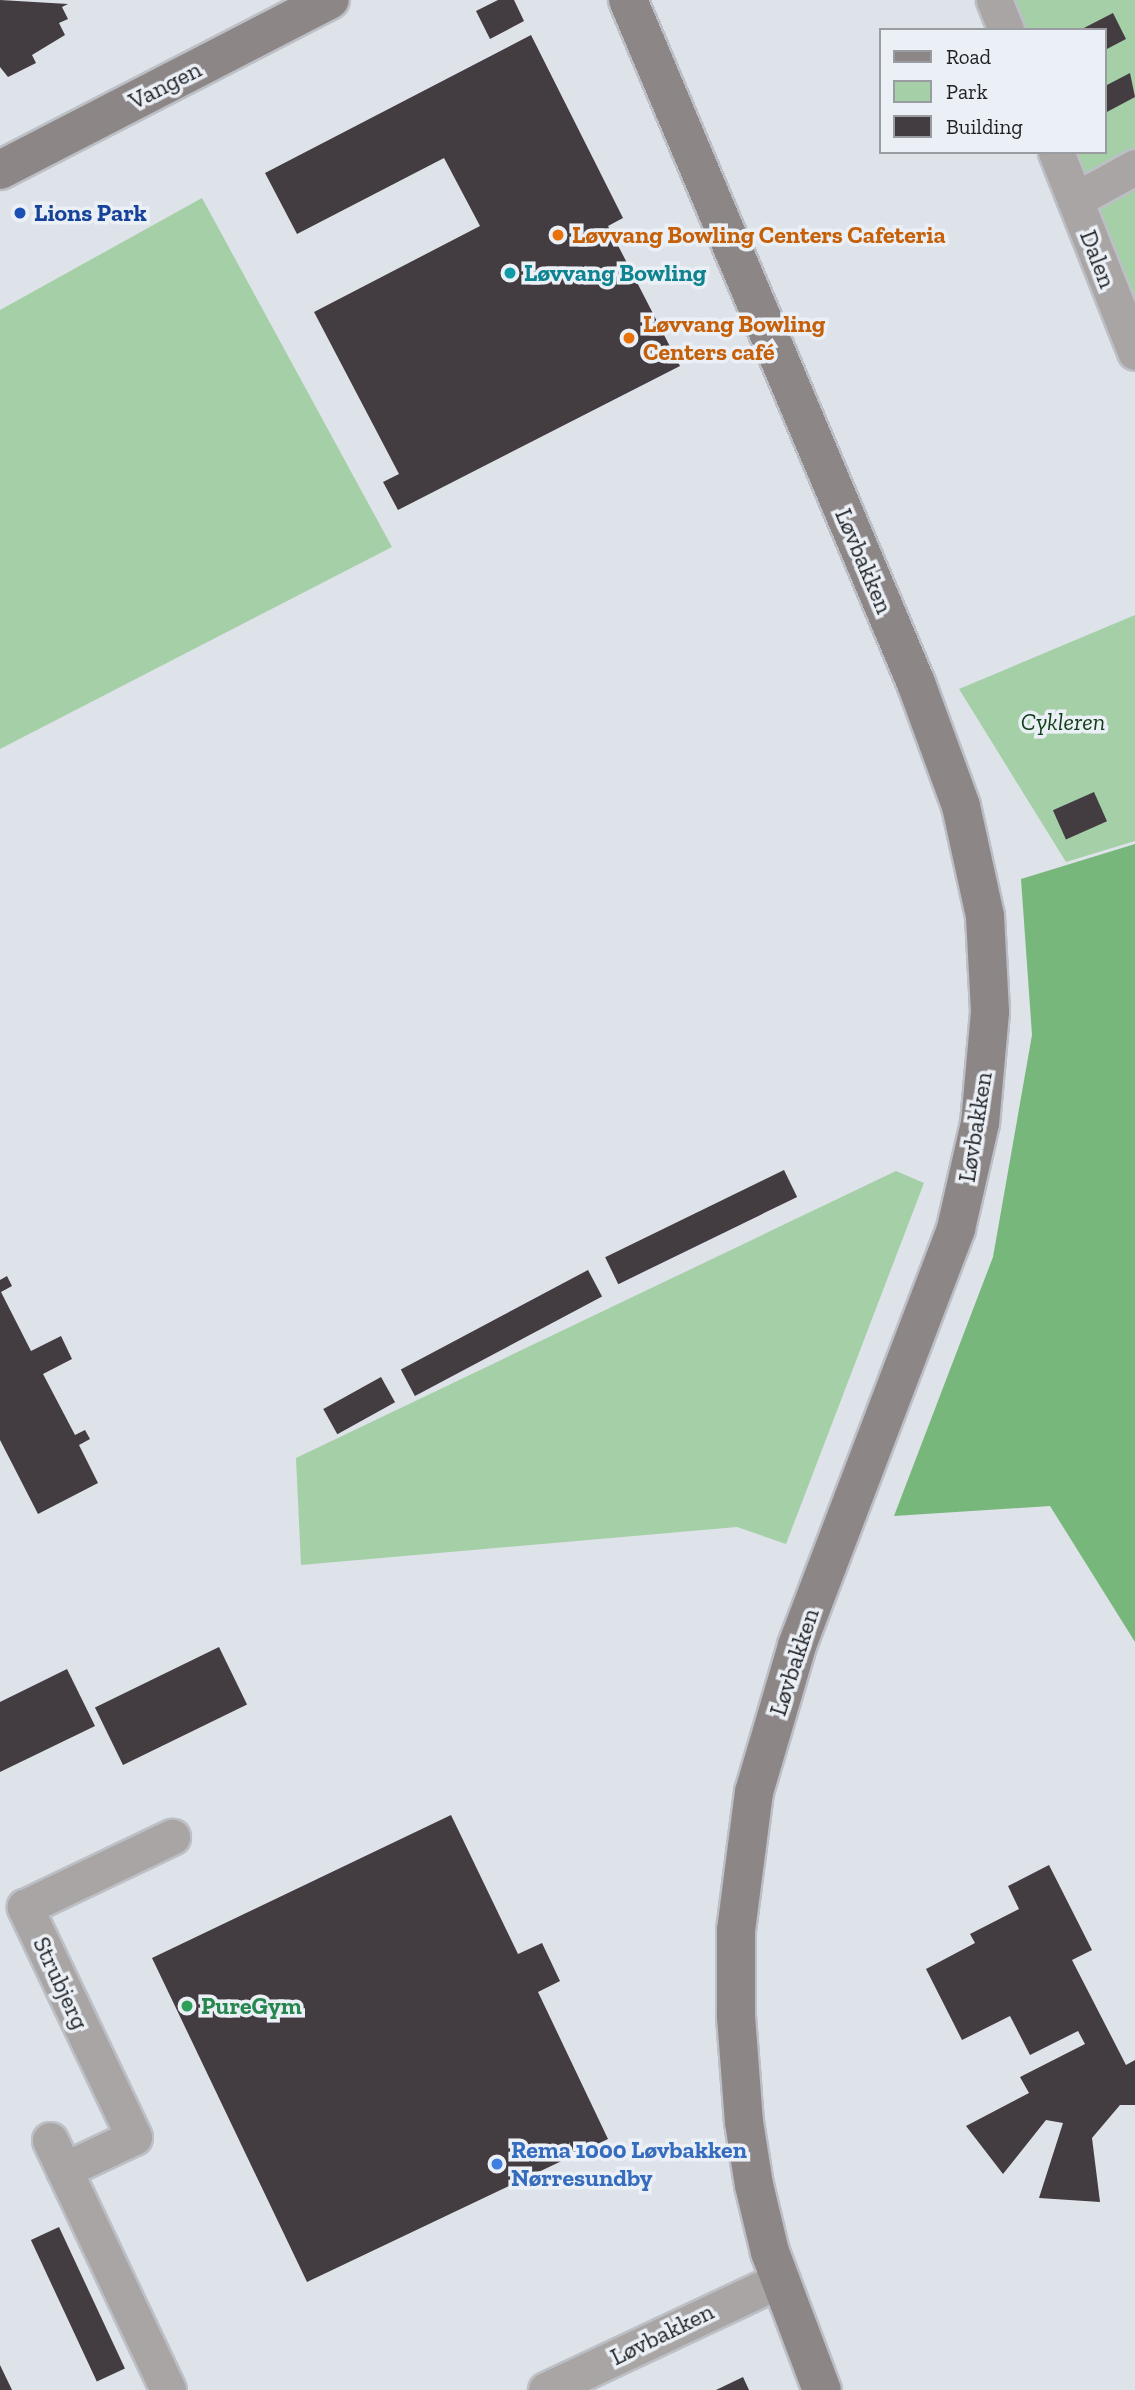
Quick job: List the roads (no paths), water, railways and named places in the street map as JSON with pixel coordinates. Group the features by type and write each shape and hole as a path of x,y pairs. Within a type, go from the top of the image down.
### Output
{"street":[{"name":"Vangen","path":"0,170 330,0"},
{"name":"Løvbakken","path":"628,0 916,683 961,806 985,916 990,1012 979,1123 956,1229 797,1646 754,1792 736,1930 736,2016 748,2147 780,2280 822,2390"},
{"path":"994,0 1005,28"},
{"name":"Dalen","path":"1057,154 1128,314 1135,352"},
{"name":"Dalen","path":"1075,200 1135,167"},
{"name":"Strubjerg","path":"168,2390 57,2155 134,2137 25,1907 172,1837"},
{"name":"Løvbakken","path":"546,2390 780,2280"}],"place":[{"name":"Lions Park","path":"20,213"},
{"name":"Løvvang Bowling Centers Cafeteria","path":"558,235"},
{"name":"Løvvang Bowling","path":"510,273"},
{"name":"Løvvang Bowling Centers café","path":"629,338"},
{"name":"PureGym","path":"187,2006"},
{"name":"Rema 1000 Løvbakken Nørresundby","path":"497,2164"}],"park label":[{"name":"Cykleren","path":"1063,722"}]}
